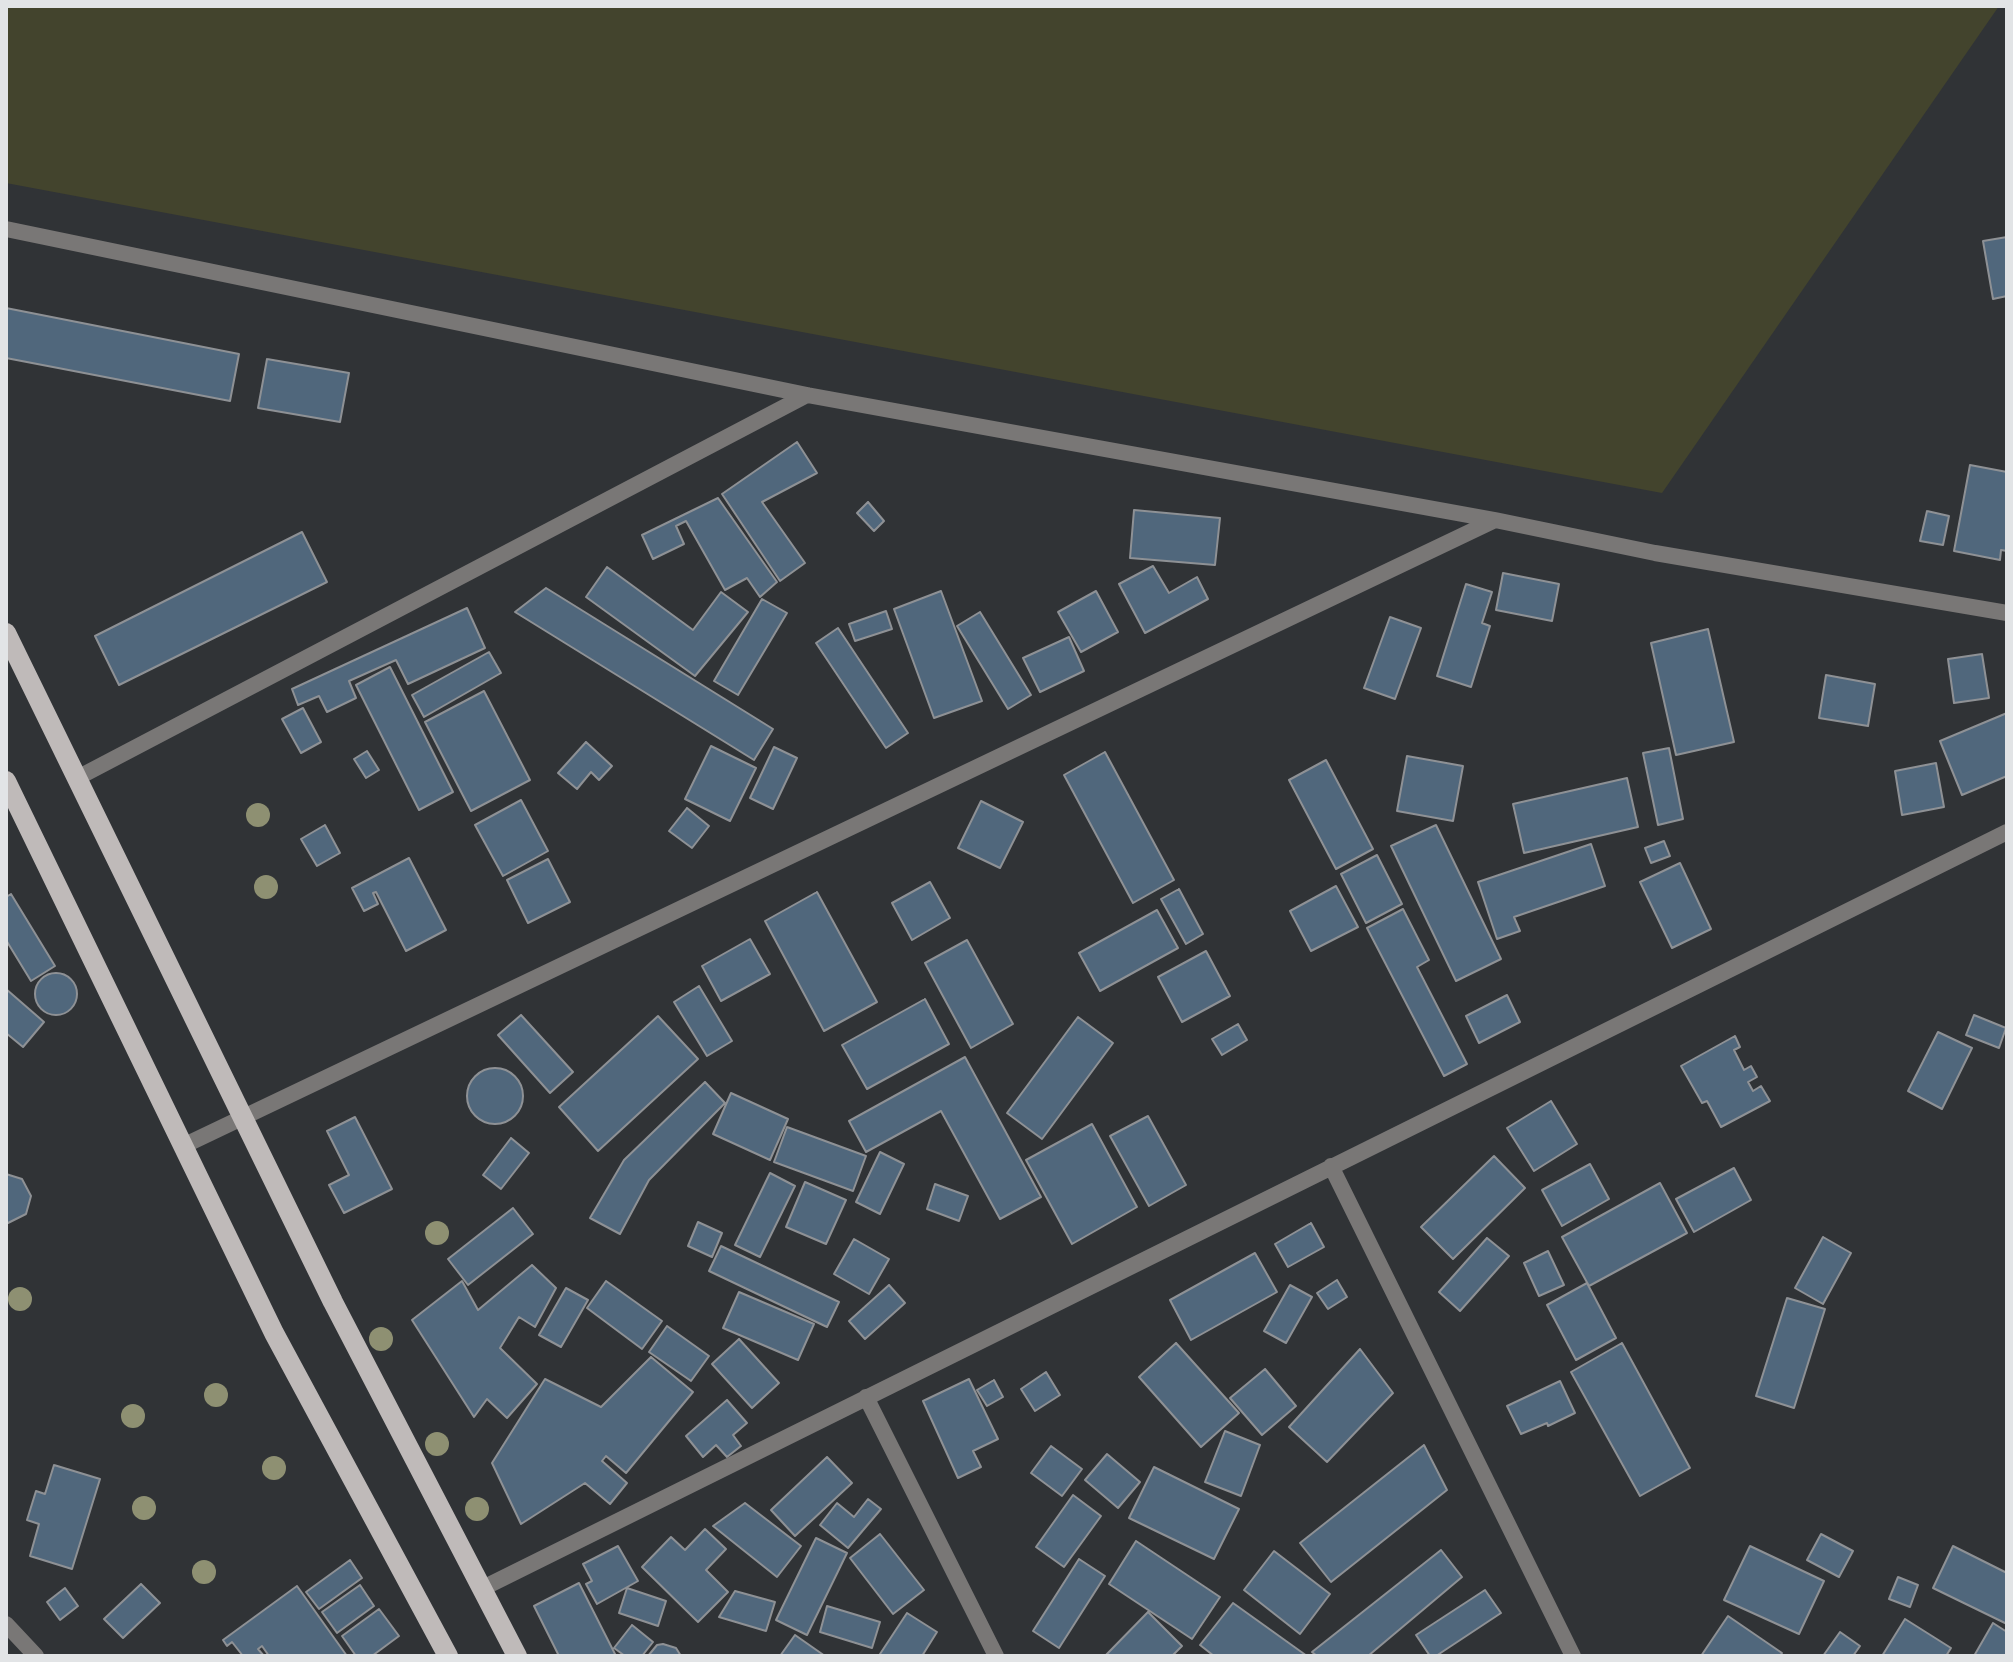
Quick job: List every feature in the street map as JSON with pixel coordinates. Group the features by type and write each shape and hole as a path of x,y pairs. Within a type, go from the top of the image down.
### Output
{"main road":[{"path":"6,633 333,1302 517,1656"},
{"path":"6,781 274,1333 448,1656"}],"street":[{"path":"6,229 807,395 1495,520 1655,553 2007,613"},
{"path":"79,777 807,395"},
{"path":"183,1146 1495,520"},
{"path":"483,1588 2007,832"},
{"path":"1331,1166 1573,1656"},
{"path":"866,1397 996,1656"},
{"path":"6,1624 36,1656"}],"green space":[{"path":"6,6 1999,6 1662,493 6,183"}],"building":[{"path":"2007,237 2007,296 1993,299 1983,241"},
{"path":"6,308 239,354 230,401 6,358"},
{"path":"267,359 349,373 340,422 258,408"},
{"path":"797,442 817,473 762,502 805,563 780,581 722,494"},
{"path":"1970,465 2007,472 2007,551 2001,550 2000,560 1954,551"},
{"path":"718,498 777,582 760,597 747,578 725,590 686,521 676,526 684,544 653,559 642,535"},
{"path":"868,502 884,521 874,531 857,513"},
{"path":"1134,510 1220,518 1215,565 1130,558"},
{"path":"1927,511 1949,516 1943,545 1920,541"},
{"path":"302,532 327,582 119,685 95,636"},
{"path":"1153,566 1169,593 1197,577 1208,599 1145,633 1119,584"},
{"path":"607,567 693,630 721,592 748,612 695,676 586,597"},
{"path":"1503,573 1559,584 1552,621 1496,610"},
{"path":"1466,584 1492,592 1482,623 1490,626 1471,687 1437,676"},
{"path":"546,588 773,729 754,760 515,612"},
{"path":"941,591 982,701 934,718 894,609"},
{"path":"1096,591 1118,632 1081,652 1058,612"},
{"path":"762,599 787,613 738,695 714,681"},
{"path":"467,608 485,648 408,684 396,660 349,681 356,698 327,712 319,696 298,705 292,689"},
{"path":"886,611 892,629 855,641 849,624"},
{"path":"980,612 1031,695 1008,709 957,626"},
{"path":"1390,617 1421,628 1395,699 1364,688"},
{"path":"838,628 908,733 886,748 816,643"},
{"path":"1708,629 1734,742 1676,755 1651,643"},
{"path":"1069,637 1084,671 1040,692 1023,658"},
{"path":"489,652 501,673 424,717 412,695"},
{"path":"1982,654 1989,698 1954,703 1948,659"},
{"path":"390,667 453,792 419,810 356,685"},
{"path":"1826,675 1875,684 1868,726 1819,718"},
{"path":"484,691 530,780 471,811 425,722"},
{"path":"303,708 321,742 301,753 282,719"},
{"path":"2007,713 2007,776 1962,795 1940,741"},
{"path":"586,742 612,766 599,780 591,772 577,789 558,773"},
{"path":"711,746 756,768 730,821 685,799"},
{"path":"774,747 797,758 773,809 750,798"},
{"path":"1669,748 1683,819 1658,825 1643,753"},
{"path":"367,751 379,770 366,778 354,759"},
{"path":"1105,752 1174,880 1133,903 1064,775"},
{"path":"1407,756 1463,766 1453,821 1397,811"},
{"path":"1326,760 1373,849 1336,869 1289,780"},
{"path":"1936,763 1944,807 1902,815 1895,771"},
{"path":"1627,778 1638,827 1524,853 1513,804"},
{"path":"521,800 548,851 503,876 475,825"},
{"path":"981,801 1023,822 1000,868 958,848"},
{"path":"687,808 709,826 692,848 669,831"},
{"path":"325,825 340,853 317,866 301,839"},
{"path":"1436,825 1501,959 1456,981 1391,846"},
{"path":"1664,841 1670,856 1651,863 1645,848"},
{"path":"1591,844 1605,886 1514,917 1520,931 1497,939 1478,882"},
{"path":"1377,855 1402,904 1366,923 1341,874"},
{"path":"409,858 446,930 406,951 376,892 373,893 378,904 364,911 352,888"},
{"path":"548,859 570,902 528,923 507,880"},
{"path":"1680,863 1711,929 1672,948 1640,882"},
{"path":"930,882 950,918 912,940 892,903"},
{"path":"1336,886 1358,927 1311,951 1290,911"},
{"path":"1179,889 1203,934 1186,944 1161,899"},
{"path":"817,892 877,1002 824,1031 765,921"},
{"path":"11,894 55,966 31,981 6,940 6,897"},
{"path":"1403,909 1429,960 1417,967 1467,1064 1444,1076 1367,928"},
{"path":"1157,910 1178,948 1100,991 1079,953"},
{"path":"750,939 770,974 721,1001 702,966"},
{"path":"967,940 1013,1024 971,1048 925,963"},
{"path":"1206,951 1230,996 1182,1022 1158,977"},
{"path":"56,973 71,979 77,994 71,1009 56,1015 41,1009 35,994 41,979"},
{"path":"699,986 732,1041 707,1056 674,1002"},
{"path":"6,989 44,1022 23,1047 6,1033"},
{"path":"1507,995 1520,1022 1479,1043 1466,1016"},
{"path":"925,999 949,1044 867,1089 842,1045"},
{"path":"521,1015 573,1072 550,1093 498,1035"},
{"path":"1974,1015 2006,1028 1999,1048 1966,1035"},
{"path":"658,1016 698,1059 598,1151 559,1107"},
{"path":"1078,1017 1113,1043 1042,1139 1007,1113"},
{"path":"1238,1024 1247,1040 1222,1055 1212,1039"},
{"path":"1938,1032 1972,1048 1942,1109 1908,1091"},
{"path":"1735,1036 1740,1047 1734,1050 1744,1070 1751,1066 1757,1077 1748,1082 1753,1091 1761,1086 1770,1101 1721,1127 1707,1101 1702,1103 1681,1066"},
{"path":"965,1057 1041,1197 1000,1219 941,1111 866,1152 849,1121"},
{"path":"495,1068 515,1076 523,1096 515,1116 495,1124 475,1116 467,1096 475,1076"},
{"path":"705,1082 725,1103 649,1180 620,1234 590,1218 624,1160"},
{"path":"731,1093 788,1119 770,1160 713,1134"},
{"path":"1551,1101 1577,1144 1534,1171 1507,1128"},
{"path":"1148,1116 1186,1185 1149,1206 1110,1136"},
{"path":"355,1117 392,1189 344,1213 329,1185 349,1175 327,1131"},
{"path":"1092,1124 1137,1207 1072,1244 1026,1160"},
{"path":"787,1127 866,1156 853,1191 774,1162"},
{"path":"511,1138 529,1153 501,1189 483,1175"},
{"path":"880,1152 904,1164 880,1214 856,1202"},
{"path":"1494,1156 1525,1188 1453,1259 1421,1227"},
{"path":"1590,1164 1609,1199 1562,1226 1542,1190"},
{"path":"1734,1168 1751,1200 1694,1232 1676,1199"},
{"path":"770,1173 795,1186 760,1257 735,1245"},
{"path":"6,1174 22,1179 31,1196 26,1214 8,1223 6,1223"},
{"path":"805,1182 846,1200 826,1244 786,1227"},
{"path":"1660,1183 1687,1233 1589,1286 1562,1237"},
{"path":"935,1184 968,1196 959,1221 927,1209"},
{"path":"513,1208 533,1234 468,1285 448,1259"},
{"path":"698,1222 722,1233 712,1257 688,1246"},
{"path":"1311,1223 1324,1247 1288,1267 1275,1244"},
{"path":"1823,1237 1851,1253 1823,1304 1795,1288"},
{"path":"1487,1238 1509,1256 1460,1311 1439,1292"},
{"path":"854,1239 889,1259 869,1294 834,1274"},
{"path":"721,1246 839,1302 827,1327 709,1271"},
{"path":"1548,1251 1564,1285 1539,1296 1524,1263"},
{"path":"1255,1253 1277,1292 1191,1340 1170,1300"},
{"path":"532,1265 556,1288 535,1327 519,1317 500,1348 537,1384 507,1418 487,1399 474,1417 412,1320 462,1281 478,1310"},
{"path":"1337,1280 1347,1297 1328,1309 1317,1293"},
{"path":"606,1281 662,1321 642,1349 587,1308"},
{"path":"1587,1283 1616,1338 1576,1360 1547,1305"},
{"path":"889,1285 905,1303 865,1339 849,1321"},
{"path":"1290,1285 1312,1297 1286,1343 1264,1331"},
{"path":"566,1288 588,1300 561,1347 539,1335"},
{"path":"739,1292 814,1324 798,1360 723,1328"},
{"path":"1787,1298 1825,1309 1794,1408 1756,1396"},
{"path":"667,1326 709,1356 691,1381 649,1352"},
{"path":"739,1339 779,1383 752,1408 712,1364"},
{"path":"1176,1343 1239,1413 1201,1447 1139,1377"},
{"path":"1622,1343 1690,1468 1640,1496 1571,1372"},
{"path":"1360,1349 1393,1393 1327,1462 1289,1427"},
{"path":"651,1357 693,1392 626,1473 606,1456 602,1461 627,1483 610,1504 585,1483 521,1524 492,1463 545,1379 601,1407"},
{"path":"1265,1369 1296,1406 1262,1435 1230,1398"},
{"path":"1046,1372 1060,1395 1035,1411 1021,1389"},
{"path":"969,1379 998,1439 973,1451 981,1467 958,1478 923,1401"},
{"path":"994,1380 1003,1397 987,1406 977,1390"},
{"path":"1560,1381 1575,1413 1521,1434 1507,1406"},
{"path":"727,1400 747,1423 733,1435 741,1446 727,1457 716,1445 703,1457 686,1436"},
{"path":"1225,1431 1260,1445 1241,1496 1205,1482"},
{"path":"1424,1445 1447,1490 1331,1582 1300,1543"},
{"path":"1051,1446 1082,1469 1062,1496 1031,1473"},
{"path":"1107,1454 1140,1482 1118,1508 1085,1480"},
{"path":"827,1457 852,1483 795,1536 771,1510"},
{"path":"54,1465 100,1479 72,1569 30,1556 39,1524 27,1520 36,1491 45,1494"},
{"path":"1154,1467 1239,1509 1214,1559 1129,1518"},
{"path":"1073,1495 1101,1516 1064,1567 1036,1547"},
{"path":"868,1499 881,1509 848,1548 820,1525 837,1503 854,1517"},
{"path":"745,1503 801,1546 777,1577 713,1526"},
{"path":"705,1529 726,1549 706,1570 728,1592 698,1622 642,1567 671,1537 685,1550"},
{"path":"880,1534 924,1590 893,1614 850,1558"},
{"path":"1821,1534 1853,1551 1839,1577 1807,1560"},
{"path":"816,1538 847,1553 807,1635 776,1620"},
{"path":"1136,1541 1220,1597 1192,1639 1109,1584"},
{"path":"618,1546 638,1581 597,1604 586,1584 592,1581 583,1564"},
{"path":"1750,1546 1824,1581 1799,1634 1724,1600"},
{"path":"1953,1546 2007,1573 2007,1624 1933,1588"},
{"path":"1441,1550 1462,1577 1368,1656 1317,1656 1312,1652"},
{"path":"1274,1551 1330,1594 1300,1634 1244,1590"},
{"path":"1079,1559 1105,1576 1059,1648 1033,1631"},
{"path":"350,1560 362,1578 319,1609 306,1592"},
{"path":"1898,1577 1918,1585 1910,1607 1889,1599"},
{"path":"579,1583 616,1656 559,1656 534,1606"},
{"path":"141,1584 160,1603 123,1638 104,1619"},
{"path":"360,1585 374,1606 337,1633 322,1612"},
{"path":"297,1586 347,1656 269,1656 262,1646 258,1649 264,1656 243,1656 232,1642 227,1646 223,1640"},
{"path":"65,1588 78,1606 60,1620 47,1602"},
{"path":"627,1588 666,1601 658,1626 619,1613"},
{"path":"1485,1590 1501,1613 1436,1656 1430,1656 1416,1635"},
{"path":"735,1591 775,1602 766,1631 719,1617"},
{"path":"1233,1603 1307,1656 1214,1656 1200,1645"},
{"path":"827,1606 880,1622 872,1648 820,1632"},
{"path":"379,1609 399,1636 372,1656 356,1656 342,1636"},
{"path":"1148,1612 1182,1646 1172,1656 1105,1656"},
{"path":"907,1613 937,1632 922,1656 883,1656 880,1654"},
{"path":"1728,1616 1782,1653 1780,1656 1701,1656"},
{"path":"1905,1619 1951,1648 1946,1656 1882,1656"},
{"path":"1993,1623 2007,1632 2007,1656 1974,1656"},
{"path":"632,1625 653,1642 642,1656 625,1656 614,1648"},
{"path":"1840,1632 1860,1646 1853,1656 1823,1656"},
{"path":"795,1635 825,1656 780,1656"},
{"path":"657,1645 676,1648 681,1656 648,1656"}]}
